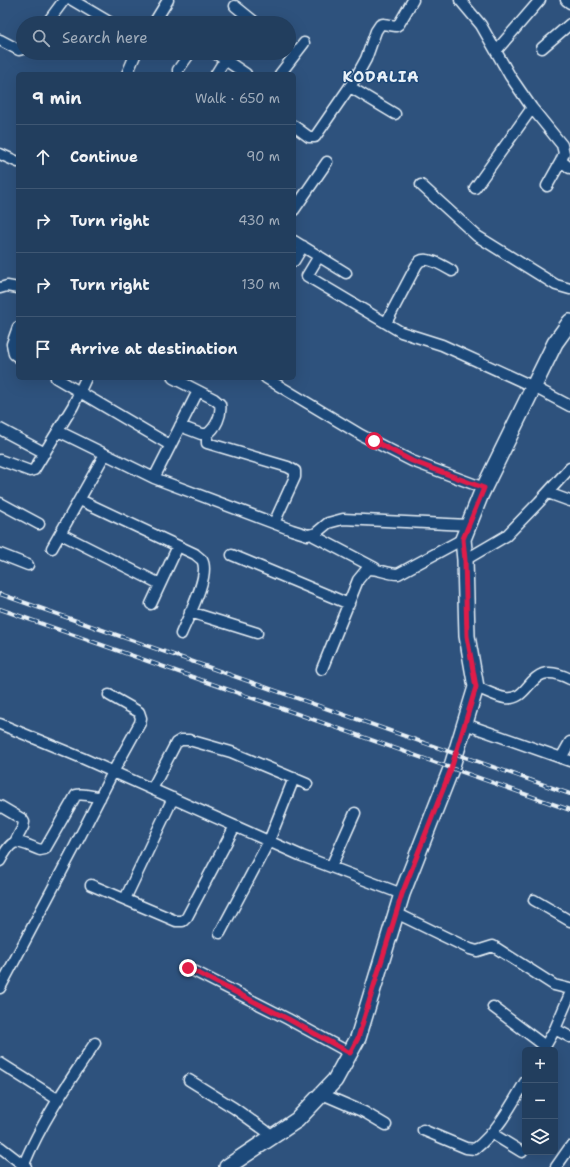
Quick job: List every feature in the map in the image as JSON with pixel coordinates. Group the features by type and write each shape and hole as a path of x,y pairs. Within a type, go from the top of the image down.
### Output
{"main road":[{"path":"227,1167 298,1120 335,1080 358,1038 402,894 451,769 476,687 467,636 463,539 484,488 555,343 570,322"}],"street":[{"path":"51,16 64,0"},
{"path":"72,0 99,16"},
{"path":"158,16 168,0"},
{"path":"296,127 309,137 315,137 350,87 366,59 376,31 380,25 396,26 399,24 413,0"},
{"path":"460,0 481,25 510,76 532,108 562,145 564,153 547,186"},
{"path":"496,51 540,0"},
{"path":"566,0 570,3"},
{"path":"235,6 247,16"},
{"path":"542,48 570,24"},
{"path":"0,40 16,48"},
{"path":"296,50 304,43"},
{"path":"128,72 133,60"},
{"path":"178,70 185,60"},
{"path":"217,72 225,60"},
{"path":"231,60 244,72"},
{"path":"281,72 288,60"},
{"path":"350,87 396,114"},
{"path":"475,188 532,108"},
{"path":"0,154 16,161"},
{"path":"561,161 570,168"},
{"path":"296,207 327,162"},
{"path":"421,185 477,236 556,285 570,290"},
{"path":"296,242 346,273"},
{"path":"296,258 303,246"},
{"path":"319,256 307,276 401,332 442,346 534,387 570,406"},
{"path":"386,323 416,266 421,260 426,259 452,270"},
{"path":"0,288 7,286 16,288"},
{"path":"16,333 12,344 14,354 16,356"},
{"path":"59,380 170,445"},
{"path":"0,460 30,471 34,470 58,431 85,380"},
{"path":"177,380 214,399 220,404 221,410 216,425 207,434 201,434 180,426"},
{"path":"269,380 361,435 412,461 484,488"},
{"path":"154,478 198,391"},
{"path":"0,428 45,453"},
{"path":"58,431 154,478 274,523 313,534 375,568 390,574 398,574 463,539"},
{"path":"207,434 207,443 288,467 295,471 295,477 274,523"},
{"path":"52,548 106,454"},
{"path":"465,560 506,536 570,468"},
{"path":"548,492 570,501"},
{"path":"80,500 178,546 202,560 204,572 199,591 181,634"},
{"path":"0,503 39,524"},
{"path":"313,534 328,523 343,519 468,525"},
{"path":"61,534 160,584"},
{"path":"151,604 178,546"},
{"path":"0,554 28,565"},
{"path":"232,555 349,604"},
{"path":"322,669 358,580 367,570 375,568"},
{"path":"190,612 257,634"},
{"path":"476,687 505,698 518,696 538,675 558,673 570,679"},
{"path":"0,988 100,798 112,772 140,722 141,718 139,712 109,694"},
{"path":"0,724 173,798 302,856 402,894"},
{"path":"465,724 566,760 570,742"},
{"path":"152,789 176,743 181,740 189,740 231,752 307,784"},
{"path":"220,933 269,841 294,778"},
{"path":"0,861 11,843 16,842 40,850 45,849 76,796 81,794 100,798"},
{"path":"125,900 173,798"},
{"path":"0,806 22,819 24,822 23,828 16,842"},
{"path":"331,867 355,813"},
{"path":"91,885 176,921 182,921 187,916 235,826"},
{"path":"534,900 570,921"},
{"path":"396,913 470,949 477,951 493,946 554,985 570,989"},
{"path":"188,968 288,1019 350,1053"},
{"path":"545,1047 555,1029 570,994"},
{"path":"493,1007 543,1047"},
{"path":"555,1029 570,1037"},
{"path":"0,1147 25,1166 31,1147 57,1099 95,1043"},
{"path":"0,1063 57,1099"},
{"path":"189,1080 234,1108 273,1136"},
{"path":"423,1130 466,1148 475,1149 482,1144 507,1114 524,1083"},
{"path":"322,1094 364,1112 386,1125"},
{"path":"491,1133 522,1152"},
{"path":"556,1167 570,1147"}],"railway":[{"path":"0,594 570,794"},
{"path":"0,609 570,810"}],"district":[{"name":"KODALIA","path":"381,77"}],"route":[{"path":"188,968 288,1019 350,1053 358,1038 402,894 451,769 476,687 467,636 463,539 484,488 412,461 374,441"}]}
